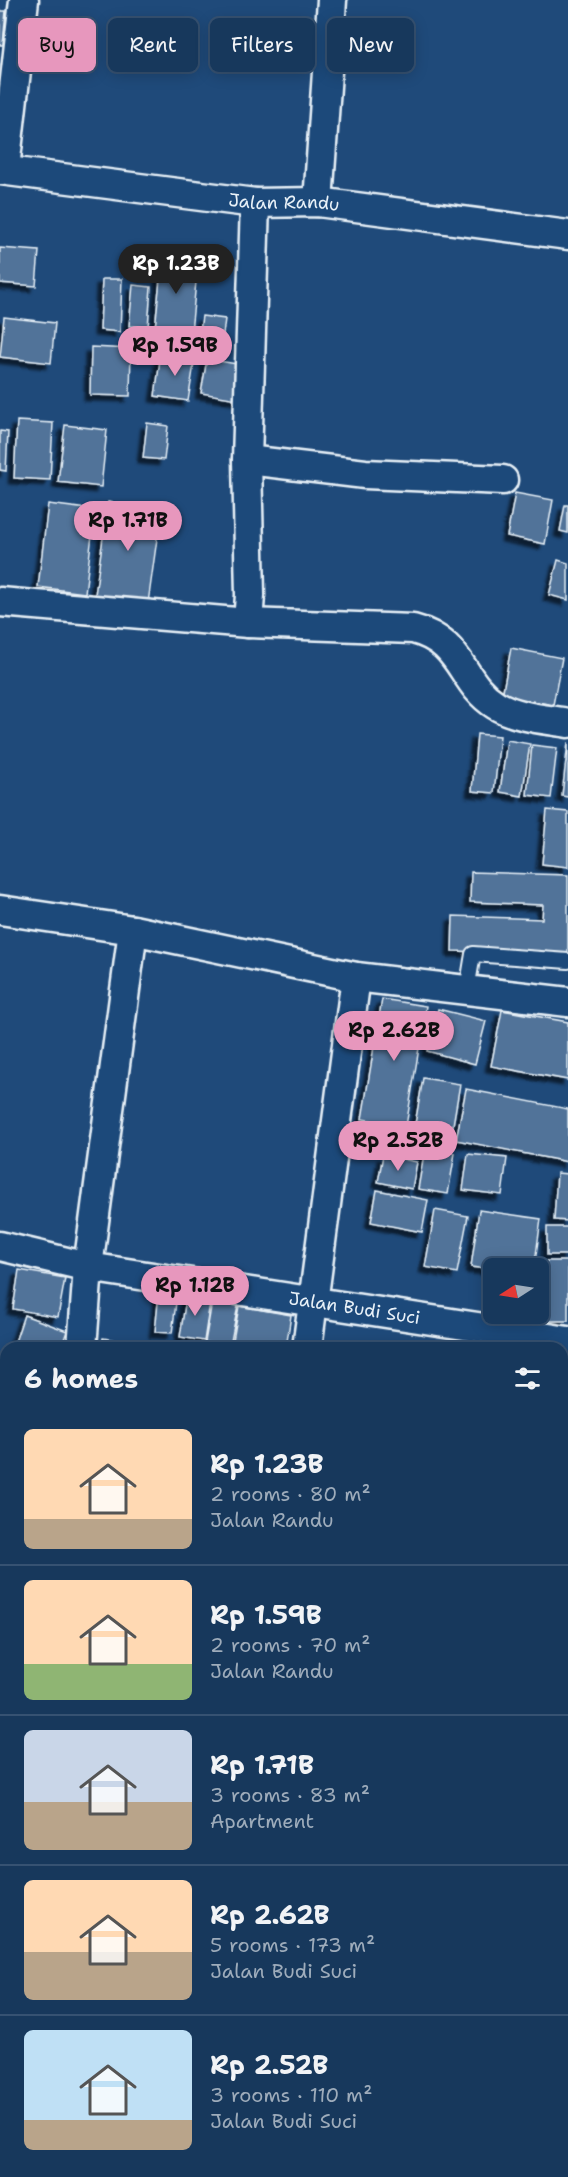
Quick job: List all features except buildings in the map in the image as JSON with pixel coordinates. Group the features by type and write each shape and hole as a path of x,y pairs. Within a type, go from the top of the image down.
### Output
{"street":[{"path":"3,169 24,0"},
{"path":"318,202 332,0"},
{"name":"Jalan Randu","path":"3,169 255,203 318,202 568,235"},
{"path":"248,623 250,595 247,460 255,203"},
{"path":"247,460 365,474 503,480"},
{"path":"0,602 248,623 413,629 432,634 449,647 475,685 496,705 511,712 568,723"},
{"path":"0,910 132,930 356,977 568,1002"},
{"path":"82,1342 88,1267 132,930"},
{"path":"308,1342 356,977"},
{"name":"Jalan Budi Suci","path":"0,1246 88,1267 568,1341"}],"lane":[{"path":"467,990 473,954 568,961"}]}
